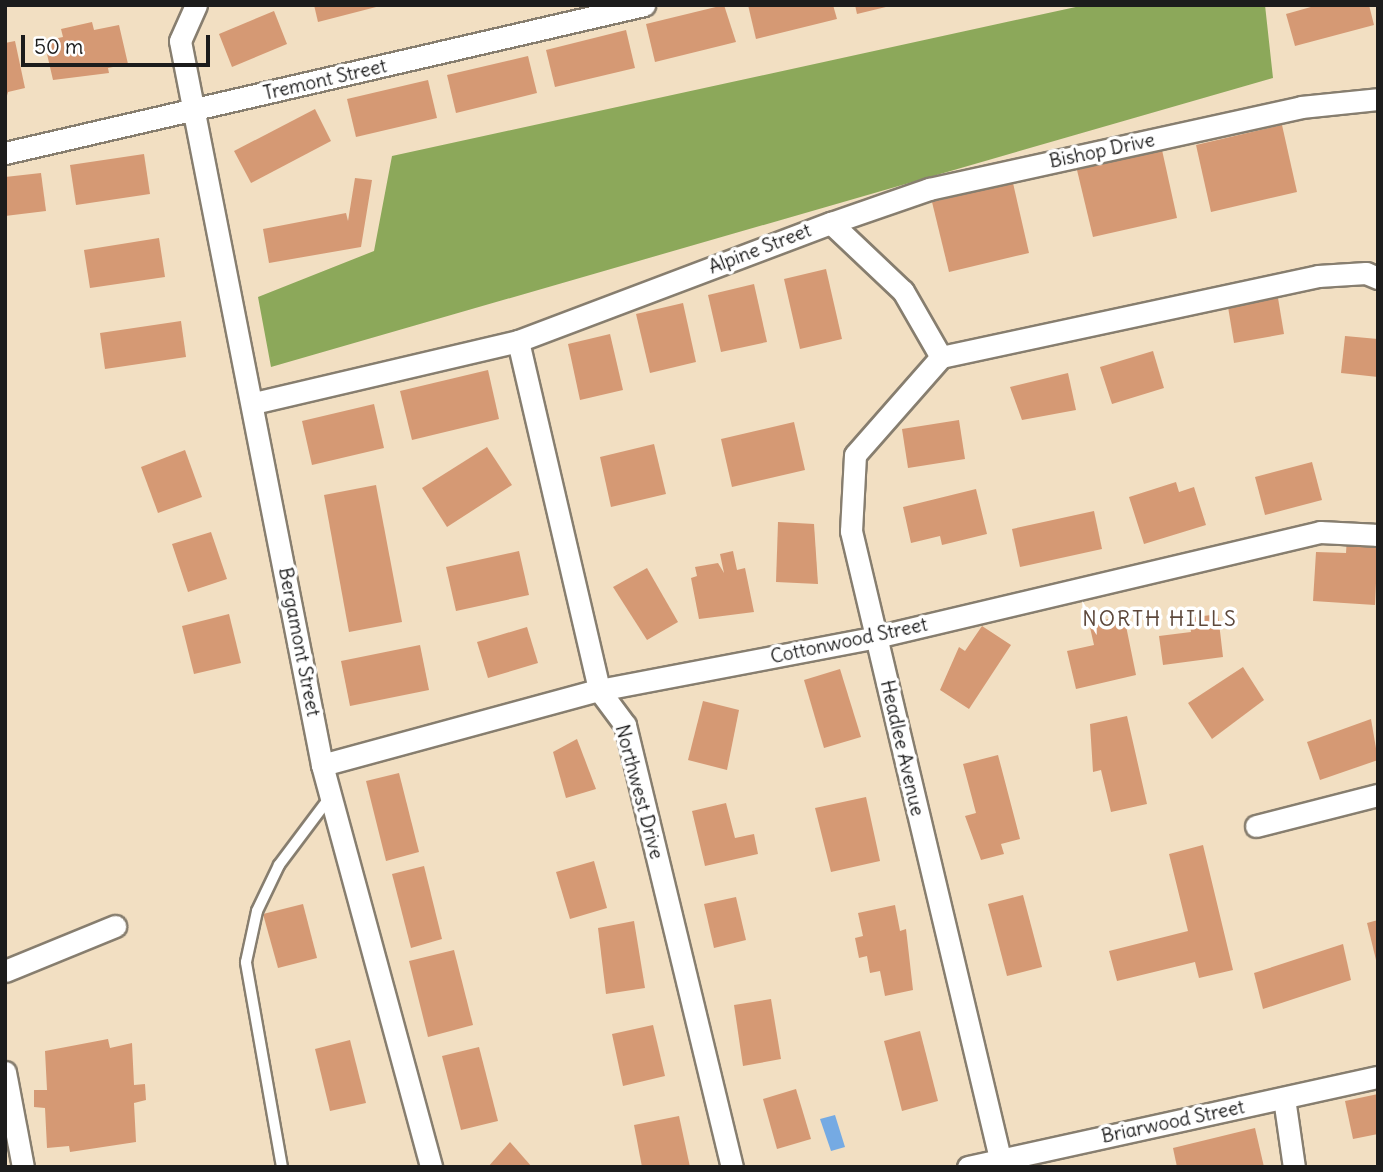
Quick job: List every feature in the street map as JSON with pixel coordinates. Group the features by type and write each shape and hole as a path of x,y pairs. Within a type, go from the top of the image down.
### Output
{"street":[{"name":"Bergamont Street","path":"196,5 180,41 197,110 322,765 431,1167"},
{"name":"Tremont Street","path":"5,153 643,5"},
{"name":"Bishop Drive","path":"831,223 929,189 1301,107 1378,99"},
{"name":"Alpine Street","path":"254,403 518,341 831,223 903,291 941,357"},
{"path":"941,357 1318,276 1366,273 1378,278"},
{"name":"Northwest Drive","path":"518,341 599,690 625,725 732,1167"},
{"name":"Headlee Avenue","path":"941,357 885,414 855,455 851,531 1001,1163"},
{"name":"Cottonwood Street","path":"322,765 599,690 876,637 1320,532 1378,536"},
{"path":"1256,825 1378,795"},
{"path":"5,971 115,926"},
{"path":"5,1072 23,1167"},
{"name":"Briarwood Street","path":"968,1167 1001,1163 1378,1077"},
{"path":"1284,1098 1294,1167"}],"lane":[{"path":"282,1167 246,962 257,911 279,865 331,796"}],"green space":[{"path":"1085,5 1265,5 1273,78 271,367 258,297 374,251 392,156"}],"water":[{"path":"835,1115 845,1147 831,1151 820,1119"}],"building":[{"path":"314,5 380,5 380,6 318,22"},
{"path":"724,5 736,42 655,62 646,24"},
{"path":"748,5 833,5 837,19 756,39"},
{"path":"855,5 890,5 890,6 857,14"},
{"path":"1318,5 1369,5 1374,25 1295,46 1286,14"},
{"path":"274,11 287,44 232,67 219,34"},
{"path":"92,22 94,30 119,25 128,64 108,68 109,73 53,80 44,41 63,37 61,29"},
{"path":"626,30 635,68 555,87 546,50"},
{"path":"15,41 25,88 8,92 5,103 5,43"},
{"path":"528,56 537,93 456,113 447,75"},
{"path":"428,80 437,118 356,137 347,99"},
{"path":"315,109 331,141 251,183 234,151"},
{"path":"1282,125 1297,192 1211,212 1196,145"},
{"path":"1162,150 1177,218 1093,237 1077,170"},
{"path":"144,154 150,194 76,205 70,165"},
{"path":"41,173 46,211 5,216 5,177"},
{"path":"355,178 372,180 361,247 269,263 263,229 346,213 348,221"},
{"path":"1013,183 1029,253 949,272 932,202"},
{"path":"159,238 165,277 90,288 84,250"},
{"path":"826,269 842,339 800,349 784,279"},
{"path":"754,284 767,342 721,352 708,295"},
{"path":"1278,298 1284,334 1234,343 1228,307"},
{"path":"683,303 696,362 650,373 636,314"},
{"path":"181,321 186,357 105,369 100,333"},
{"path":"610,334 623,390 580,400 568,344"},
{"path":"1345,336 1378,339 1378,377 1341,373"},
{"path":"1153,351 1164,388 1112,404 1100,367"},
{"path":"488,370 499,419 412,440 400,391"},
{"path":"1068,373 1076,410 1022,420 1010,387"},
{"path":"374,404 384,448 312,465 302,421"},
{"path":"959,420 965,459 908,468 902,429"},
{"path":"794,422 805,470 732,487 721,439"},
{"path":"654,444 666,494 611,507 600,457"},
{"path":"487,447 512,485 447,527 422,488"},
{"path":"185,450 202,497 158,513 141,467"},
{"path":"1312,462 1322,500 1265,515 1255,477"},
{"path":"1176,482 1179,492 1194,487 1206,525 1144,544 1129,497"},
{"path":"376,485 402,622 349,632 324,495"},
{"path":"976,489 987,534 942,545 940,536 911,543 903,507"},
{"path":"1094,511 1102,549 1020,567 1012,529"},
{"path":"778,522 814,524 818,584 776,582"},
{"path":"211,532 227,579 188,592 172,544"},
{"path":"1347,537 1378,539 1375,605 1313,601 1316,552 1346,553"},
{"path":"519,551 529,595 456,611 446,567"},
{"path":"733,551 737,570 745,568 754,612 699,619 691,578 697,576 695,567 718,563 724,573 720,554"},
{"path":"647,568 678,622 647,640 613,587"},
{"path":"229,614 241,663 194,674 182,626"},
{"path":"1218,614 1223,657 1163,665 1159,636 1191,632 1189,618"},
{"path":"1124,616 1136,675 1076,689 1067,651 1094,645 1089,623"},
{"path":"982,626 1011,645 969,709 940,690 959,647 965,651"},
{"path":"527,627 538,663 488,678 477,642"},
{"path":"420,645 429,690 350,706 341,661"},
{"path":"1243,667 1264,700 1212,739 1188,703"},
{"path":"840,669 861,737 824,748 804,680"},
{"path":"703,701 739,710 727,770 688,760"},
{"path":"1127,716 1147,804 1111,812 1101,770 1093,772 1090,724"},
{"path":"1371,719 1378,760 1320,780 1307,742"},
{"path":"577,739 596,789 566,798 553,752"},
{"path":"998,755 1020,839 1001,844 1004,854 981,860 965,816 976,813 963,764"},
{"path":"399,773 419,852 386,861 366,781"},
{"path":"866,797 880,861 831,872 815,808"},
{"path":"726,803 735,838 754,834 758,854 705,866 692,811"},
{"path":"1203,845 1233,970 1199,978 1195,962 1117,981 1109,951 1188,931 1169,854"},
{"path":"594,861 607,908 570,919 556,872"},
{"path":"424,866 442,939 411,948 392,874"},
{"path":"1023,895 1042,967 1007,976 988,904"},
{"path":"736,897 746,940 714,948 704,904"},
{"path":"303,904 317,958 278,968 263,914"},
{"path":"895,905 900,931 906,929 913,990 885,996 880,971 870,973 867,956 859,958 855,938 863,936 858,913"},
{"path":"1378,920 1378,964 1377,964 1367,923"},
{"path":"634,921 645,988 606,994 598,928"},
{"path":"1343,944 1351,980 1263,1009 1254,973"},
{"path":"454,950 473,1025 428,1037 409,961"},
{"path":"771,999 781,1059 743,1066 734,1005"},
{"path":"653,1025 665,1076 623,1086 612,1034"},
{"path":"920,1031 938,1101 902,1111 884,1041"},
{"path":"108,1039 110,1048 132,1043 134,1085 145,1084 146,1100 134,1103 136,1142 70,1152 69,1146 47,1148 45,1108 34,1107 34,1090 47,1090 45,1051"},
{"path":"350,1040 366,1103 330,1111 315,1049"},
{"path":"479,1047 498,1121 461,1130 442,1056"},
{"path":"796,1089 811,1139 777,1149 763,1099"},
{"path":"1378,1094 1378,1134 1353,1139 1345,1101"},
{"path":"679,1116 690,1167 642,1167 634,1125"},
{"path":"1255,1128 1264,1167 1177,1167 1173,1148"},
{"path":"510,1142 532,1167 488,1167"}],"district":[{"name":"NORTH HILLS","path":"1160,619"}]}
